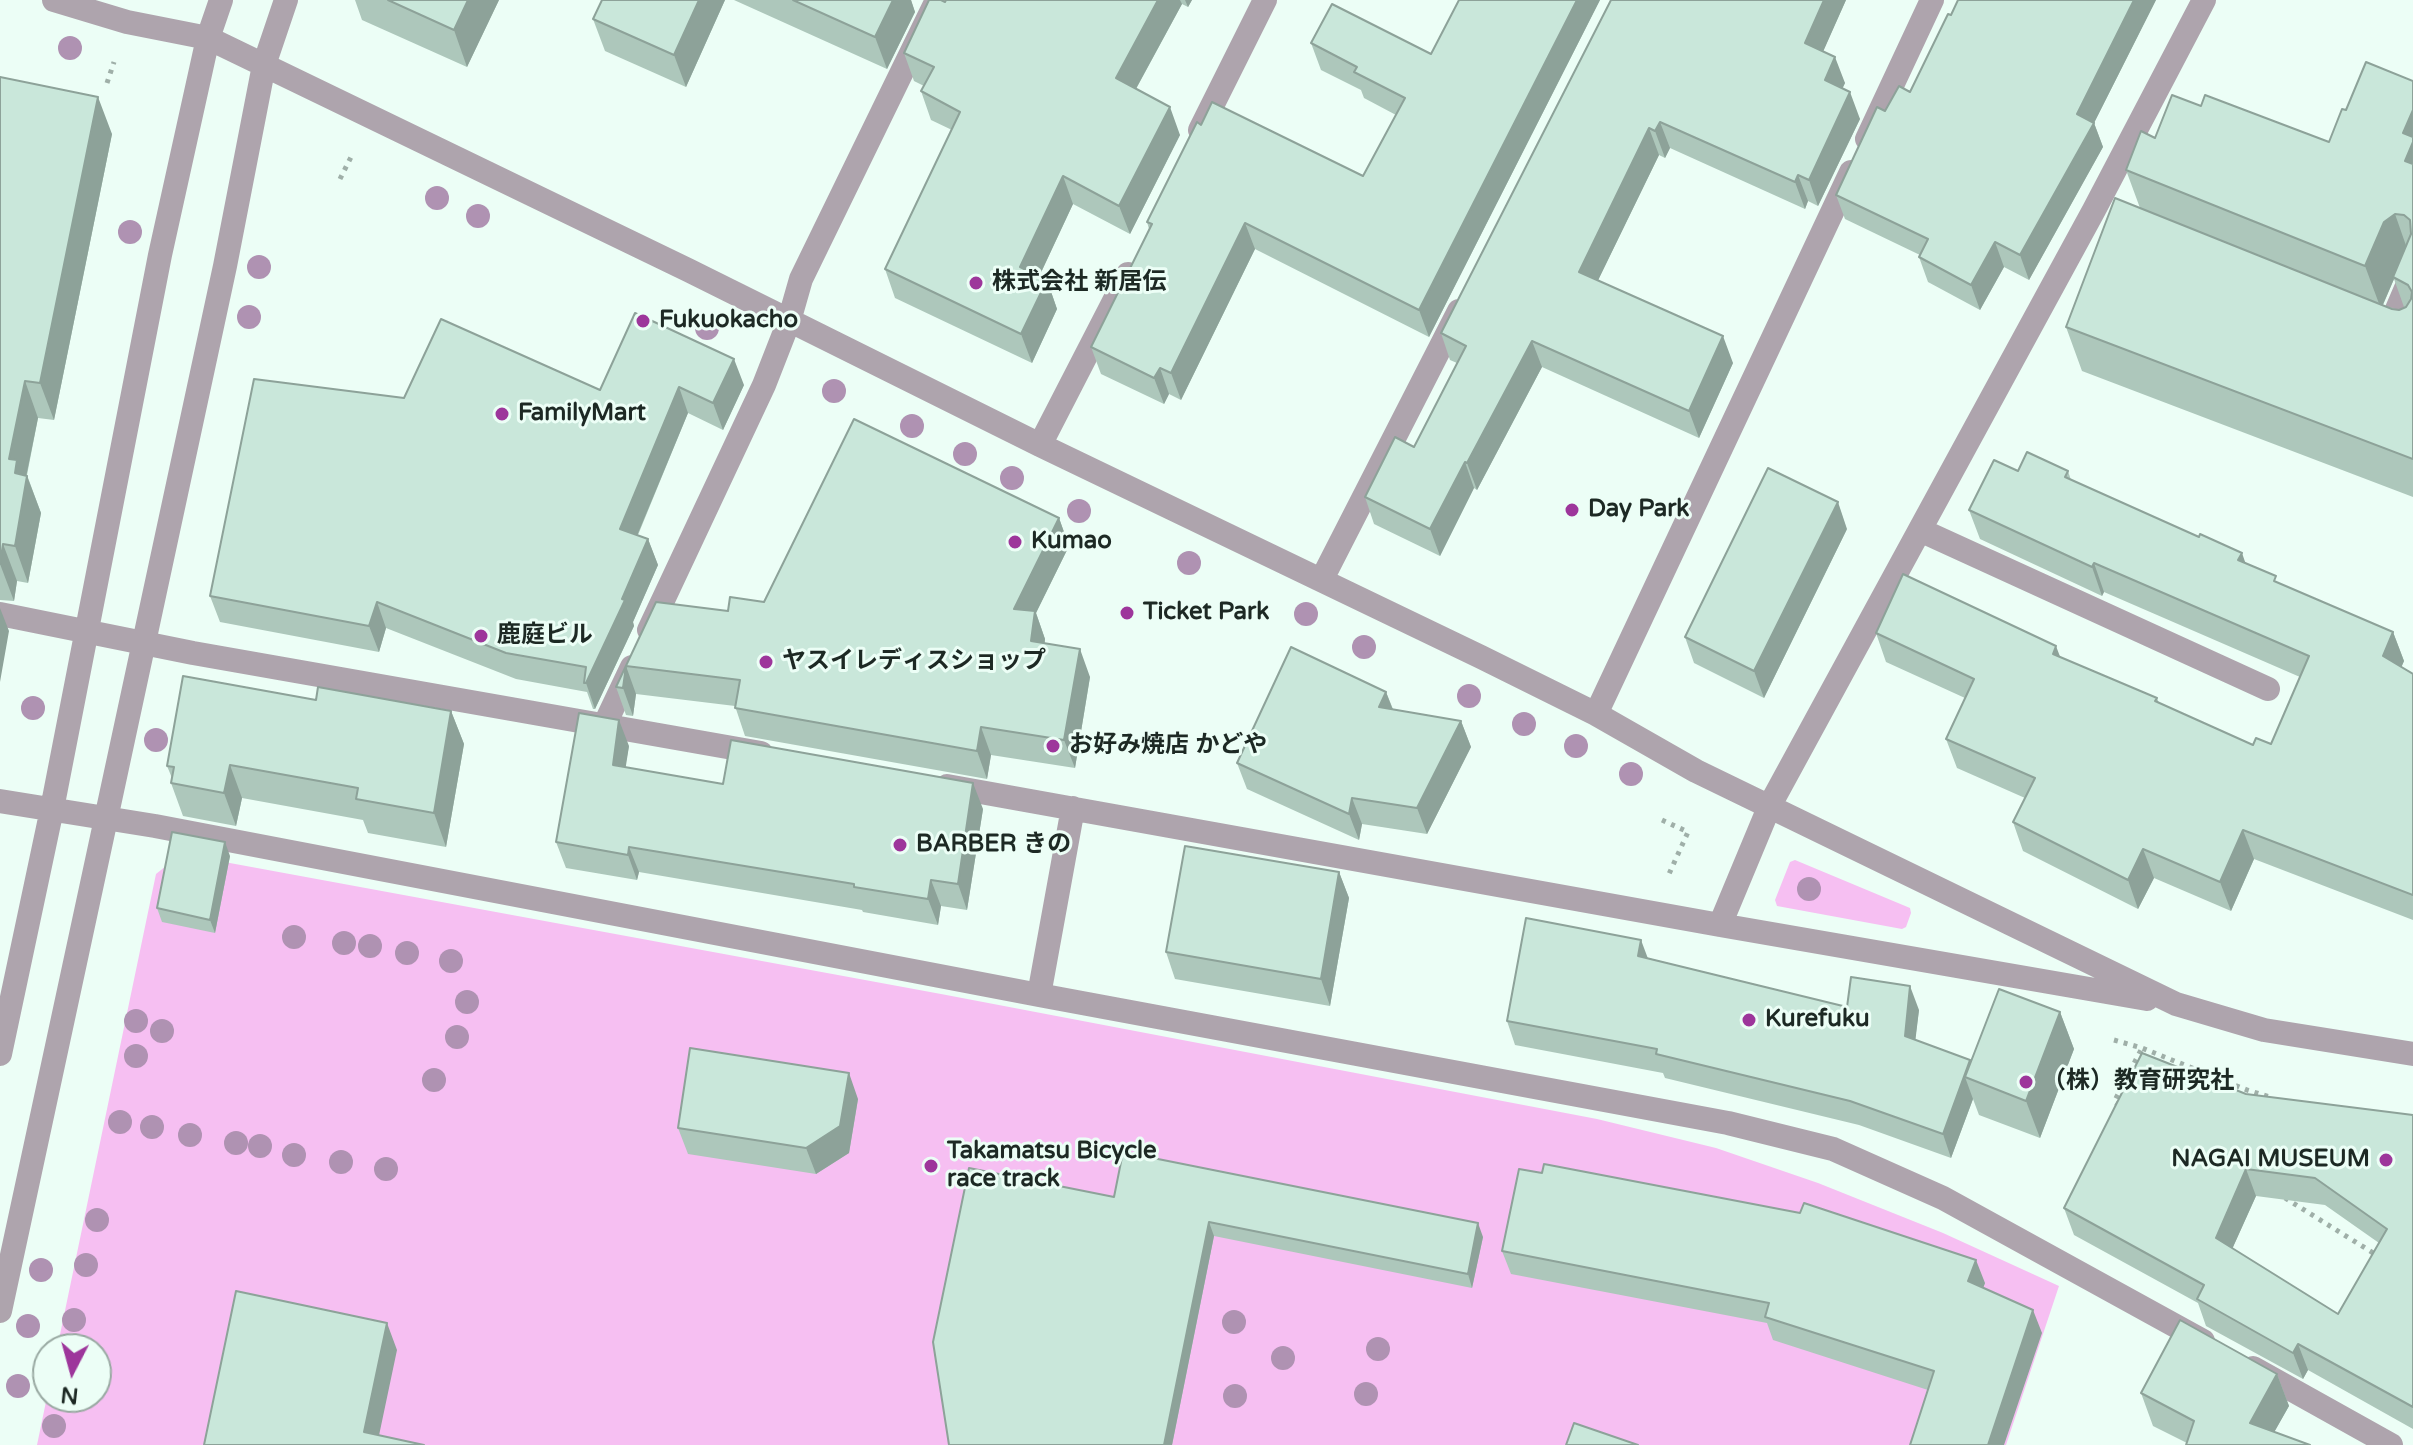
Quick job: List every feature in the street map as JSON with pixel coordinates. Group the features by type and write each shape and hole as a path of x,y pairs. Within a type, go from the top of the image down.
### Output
{"street":[{"path":"54,0 127,22 208,38 1040,445 1322,579 1596,714 1696,771 2176,1004"},
{"path":"0,1054 52,809 160,255 208,38 221,0"},
{"path":"0,1311 225,266 264,65 286,0"},
{"path":"604,726 764,385 789,321 801,279 937,0"},
{"path":"1189,152 1265,0"},
{"path":"1596,714 1932,0"},
{"path":"1720,925 1770,805 1920,530 2101,213 2204,0"},
{"path":"1040,445 1141,248"},
{"path":"2413,272 2382,326 2413,338"},
{"path":"1322,579 1468,292"},
{"path":"1920,530 2268,689"},
{"path":"0,614 142,643 791,759"},
{"path":"931,784 2176,1004 2264,1030 2413,1054"},
{"path":"0,801 106,817 1039,995 1645,1106 1833,1149 1943,1198 2391,1445"},
{"path":"1039,995 1073,808"}],"path":[{"path":"1662,820 1688,832 1666,887"},
{"path":"2104,1036 2276,1099"},
{"path":"2128,1110 2114,1102 2142,1048"},
{"path":"2276,1193 2388,1262"}],"shaded area":[{"name":"Takamatsu Bicycle race track","path":"181,854 1597,1119 1716,1148 1818,1183 1943,1233 2059,1286 2006,1445 37,1445 44,1413 112,1413 112,1333 60,1333 156,874"},
{"path":"1795,860 1910,908 1906,927 1902,929 1777,906 1775,900 1790,862"}],"building":[{"path":"388,0 468,0 454,30"},
{"path":"602,0 699,0 674,55 593,19"},
{"path":"793,0 893,0 875,37"},
{"path":"929,0 1158,0 1116,78 1170,107 1119,206 1063,176 1020,267 1047,280 1021,334 885,269 960,112 921,91 934,67 904,53"},
{"path":"1459,0 1577,0 1419,310 1245,223 1171,373 1160,368 1154,378 1091,347 1152,224 1147,222 1197,122 1201,125 1212,102 1363,176 1405,98 1354,72 1357,67 1311,43 1332,4 1431,54"},
{"path":"1611,0 1824,0 1805,43 1835,57 1825,80 1850,92 1809,180 1798,175 1795,182 1660,122 1655,131 1649,128 1579,272 1723,336 1689,411 1532,341 1430,529 1365,497 1395,437 1414,447 1466,346 1441,333"},
{"path":"1958,0 2134,0 2077,114 2094,123 2020,255 1995,242 1971,285 1919,257 1928,239 1836,195 1877,107 1885,111 1899,86 1910,92"},
{"path":"2366,62 2413,81 2413,110 2403,133 2413,137 2405,161 2413,164 2413,459 2066,327 2115,198 2392,309 2406,307 2412,292 2408,285 2393,277 2411,234 2410,220 2404,215 2395,214 2384,222 2365,266 2126,170 2141,131 2155,138 2172,95 2201,106 2205,95 2329,142"},
{"path":"0,77 98,97 40,383 25,381 9,459 17,460 15,473 27,476 15,546 3,544 0,564"},
{"path":"635,313 734,359 713,403 679,387 620,529 648,539 622,599 625,600 586,683 586,667 506,653 377,602 369,626 210,596 254,379 404,398 441,319 600,390"},
{"path":"854,419 1059,518 1014,609 1035,611 1031,641 1080,649 1064,740 981,727 977,751 735,708 740,680 626,666 623,688 616,687 656,602 728,611 730,597 764,602"},
{"path":"2027,452 2068,471 2065,477 2242,553 2238,560 2276,576 2274,581 2393,632 2383,656 2413,674 2413,895 2243,830 2220,882 2143,849 2128,880 2013,822 2035,778 1946,739 1974,679 1876,633 1903,574 2056,646 2053,654 2157,698 2155,701 2253,745 2256,738 2271,744 2309,656 2094,563 2092,567 1969,510 1994,460 2018,471"},
{"path":"1768,468 1838,502 1754,671 1685,637"},
{"path":"1291,647 1386,692 1379,707 1461,721 1417,808 1352,798 1349,814 1237,763"},
{"path":"183,676 316,700 318,687 451,711 434,813 356,799 358,788 230,765 224,793 171,783 174,767 167,766"},
{"path":"579,713 619,720 613,765 723,784 731,740 973,783 958,884 931,880 928,899 629,847 628,855 556,842"},
{"path":"172,832 225,842 210,920 157,908"},
{"path":"1185,846 1339,872 1321,979 1166,952"},
{"path":"1526,918 1641,940 1638,956 1847,1007 1851,977 1910,986 1905,1036 1970,1060 1943,1134 1850,1101 1656,1054 1657,1049 1507,1021"},
{"path":"1999,989 2060,1012 2026,1101 1965,1077"},
{"path":"690,1048 849,1073 840,1126 806,1148 678,1128"},
{"path":"2142,1053 2246,1094 2413,1115 2413,1407 2298,1344 2293,1353 2197,1299 2204,1285 2064,1208","holes":["2246,1169 2315,1178 2387,1229 2338,1314 2216,1238"]},
{"path":"1123,1152 1478,1223 1468,1274 1209,1222 1164,1445 949,1445 933,1342 969,1168 1114,1197"},
{"path":"1544,1164 1800,1213 1804,1203 1976,1260 1968,1281 2033,1310 1988,1445 1910,1445 1934,1371 1765,1317 1769,1303 1502,1251 1519,1169 1542,1173"},
{"path":"236,1291 387,1323 364,1432 424,1445 204,1445"},
{"path":"2180,1320 2277,1374 2250,1423 2310,1445 2186,1445 2194,1421 2141,1393"},
{"path":"1574,1423 1638,1445 1566,1445"}],"place":[{"name":"株式会社 新居伝","path":"976,283"},
{"name":"Fukuokacho","path":"643,321"},
{"name":"FamilyMart","path":"502,414"},
{"name":"Day Park","path":"1572,510"},
{"name":"Kumao","path":"1015,542"},
{"name":"Ticket Park","path":"1127,613"},
{"name":"鹿庭ビル","path":"481,636"},
{"name":"ヤスイレディスショップ","path":"766,662"},
{"name":"お好み焼店 かどや","path":"1053,746"},
{"name":"BARBER きの","path":"900,845"},
{"name":"Kurefuku","path":"1749,1020"},
{"name":"（株）教育研究社","path":"2026,1082"},
{"name":"NAGAI MUSEUM","path":"2386,1160"},
{"name":"Takamatsu Bicycle race track","path":"931,1166"}]}
